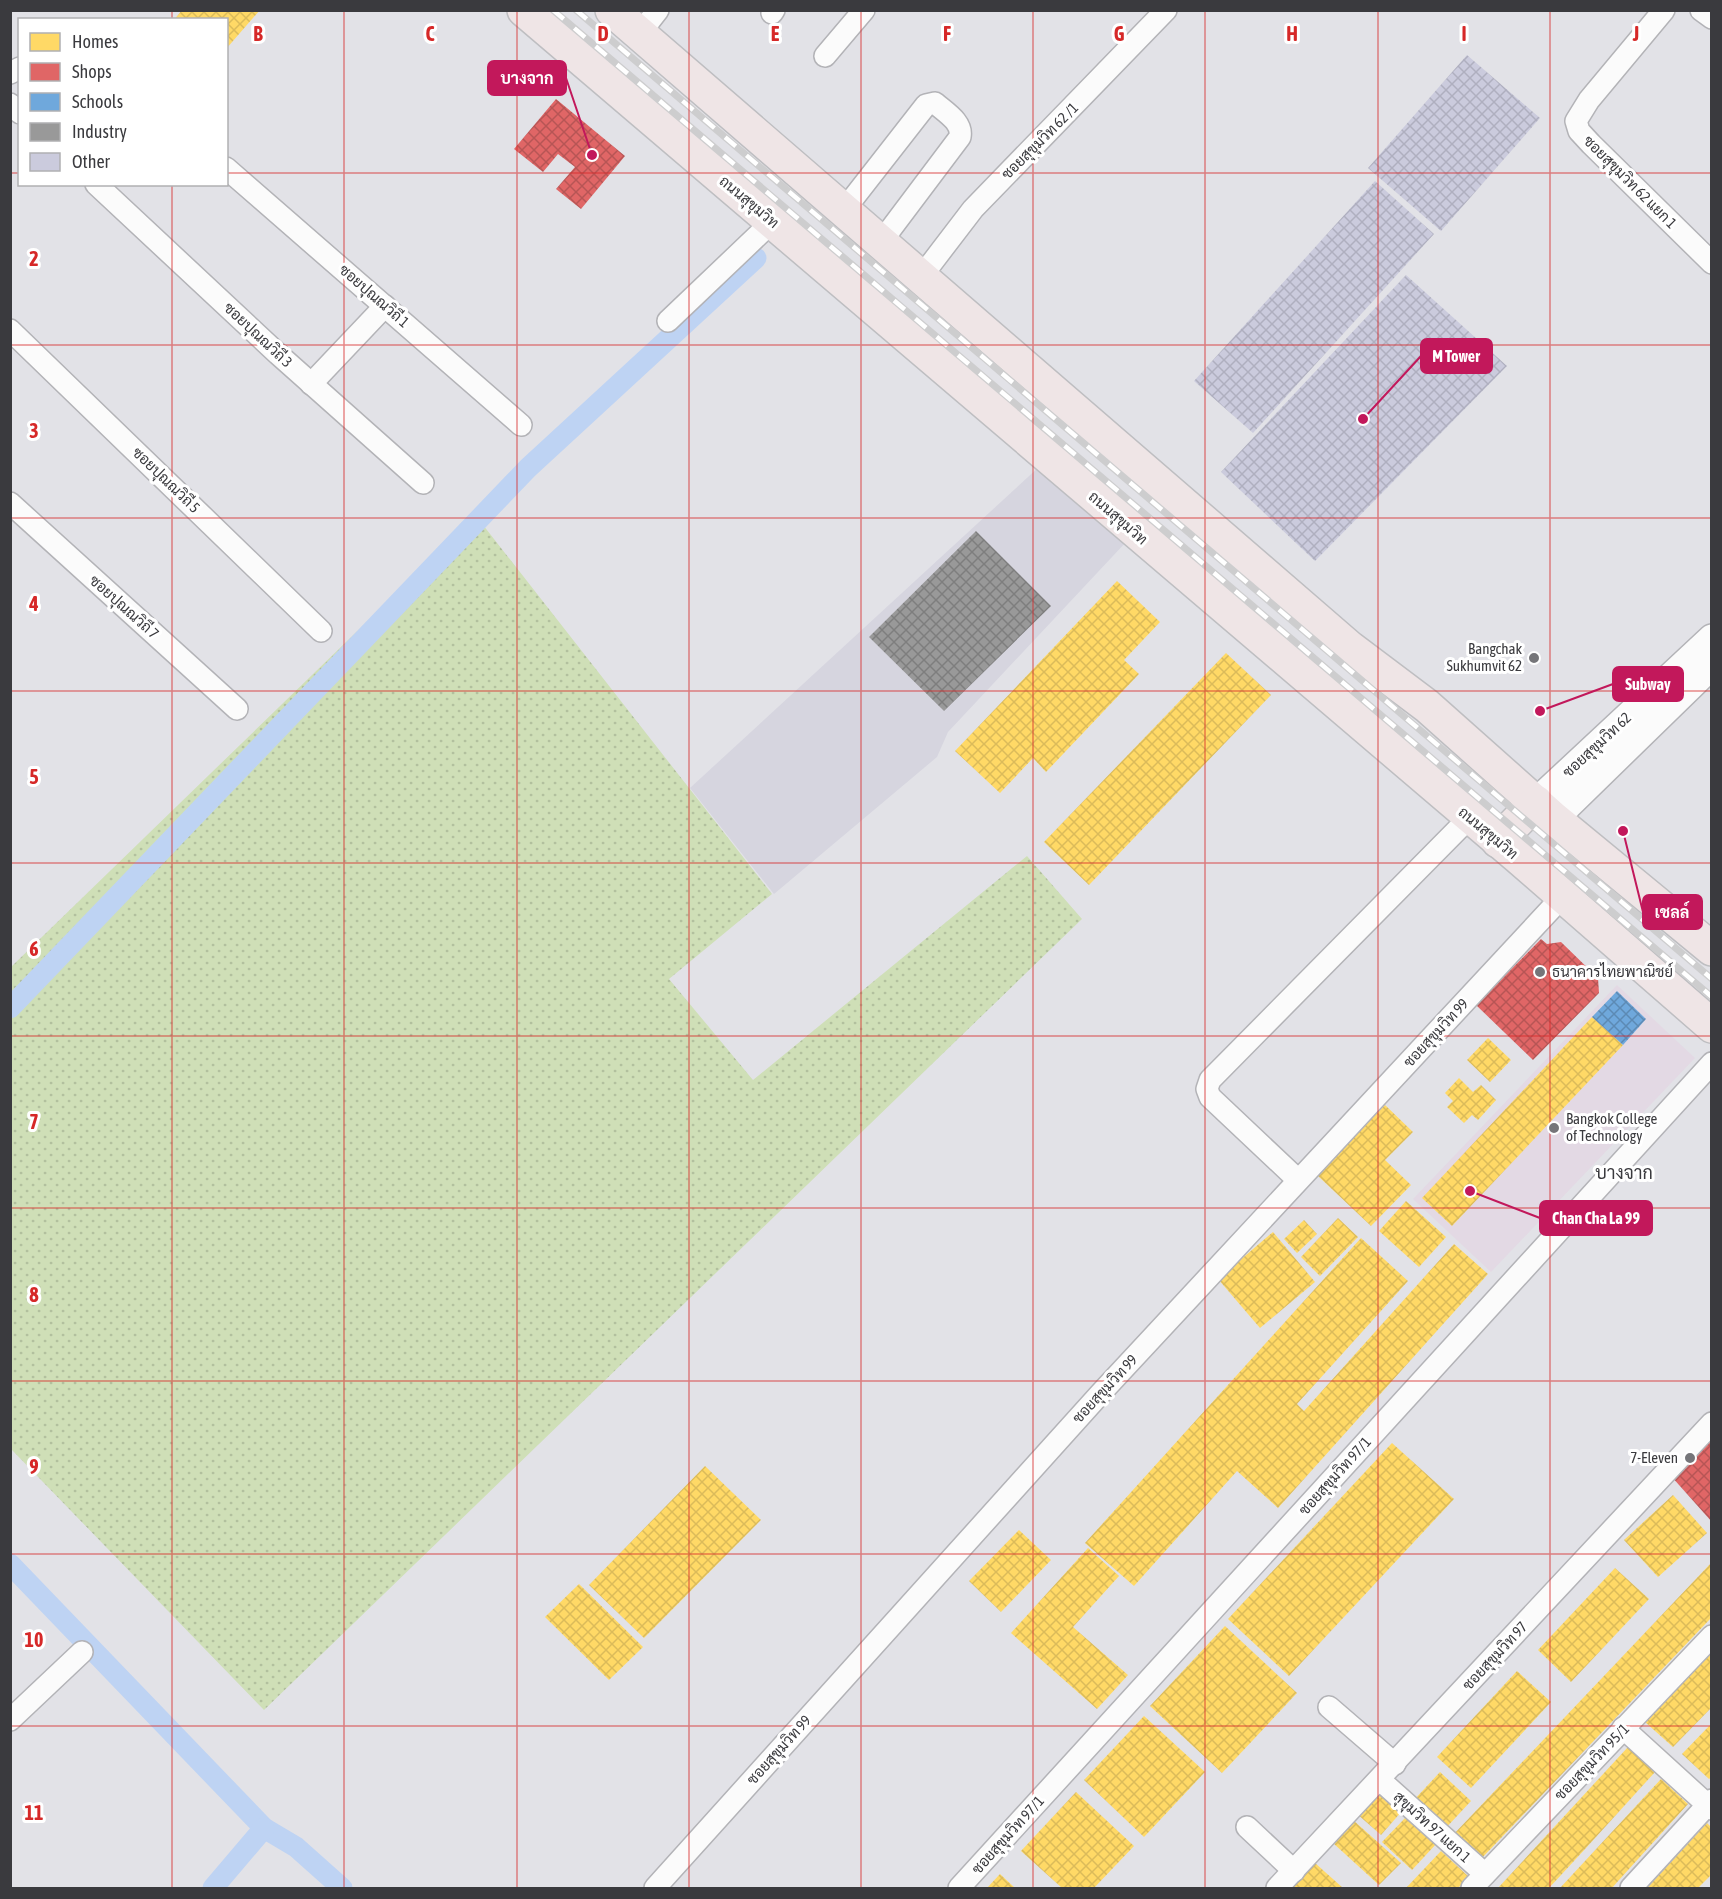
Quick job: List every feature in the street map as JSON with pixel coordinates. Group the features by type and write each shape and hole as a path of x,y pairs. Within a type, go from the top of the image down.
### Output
{"main road":[{"path":"612,10 649,22 844,210 1350,648 1427,706 1545,810 1712,949"},
{"name":"ถนนสุขุมวิท","path":"539,15 772,222 1563,896 1712,1026"},
{"path":"1508,849 1545,810"}],"street":[{"path":"825,56 864,10"},
{"name":"ซอยสุขุมวิท 62 /1","path":"921,277 973,209 1166,10"},
{"name":"ซอยสุขุมวิท 62 แยก 1","path":"1664,10 1589,100 1576,121 1579,130 1591,144 1712,263"},
{"path":"1701,10 1712,18"},
{"path":"844,210 926,105 935,103 959,124 962,130 960,137 881,242"},
{"name":"ซอยปุณณวิถี 1","path":"228,170 521,425"},
{"name":"ซอยปุณณวิถี 3","path":"98,186 311,384 423,483"},
{"path":"668,321 772,222"},
{"path":"311,384 385,306"},
{"name":"ซอยปุณณวิถี 5","path":"10,330 321,631"},
{"name":"ซอยปุณณวิถี 7","path":"10,503 237,709"},
{"name":"ซอยสุขุมวิท 62","path":"1545,810 1712,638"},
{"name":"ซอยสุขุมวิท 62","path":"1545,810 1712,665"},
{"path":"1298,1180 1210,1097 1207,1089 1210,1080 1470,817"},
{"name":"ซอยสุขุมวิท 99","path":"655,1888 1100,1394 1563,896"},
{"name":"ซอยสุขุมวิท 97/1","path":"959,1888 1712,1063"},
{"name":"ซอยสุขุมวิท 97","path":"1277,1888 1712,1423"},
{"name":"ซอยสุขุมวิท 95/1","path":"1479,1881 1712,1636"},
{"path":"10,1720 82,1652"},
{"path":"1329,1707 1395,1764"},
{"path":"1623,1728 1710,1804 1631,1888"},
{"name":"สุขุมวิท 97 แยก 1","path":"1380,1780 1479,1881"},
{"path":"1247,1827 1294,1871"}],"shaded area":[{"path":"1040,466 1127,541 948,732 937,757 774,894 690,788"},
{"name":"Bangkok College of Technology","path":"1617,985 1695,1058 1491,1272 1413,1199"}],"green space":[{"path":"476,516 772,894 669,979 753,1080 1027,856 1082,919 264,1710 11,1449 11,967"}],"building: Homes":[{"path":"182,10 260,10 228,47 228,18 176,18"},
{"path":"1117,581 1160,622 1124,660 1139,674 1046,772 1033,758 1000,793 955,751"},
{"path":"1226,653 1271,695 1089,885 1044,842"},
{"path":"1592,1017 1623,1045 1452,1226 1422,1198"},
{"path":"1488,1038 1511,1060 1490,1082 1467,1060"},
{"path":"1459,1078 1473,1092 1481,1085 1496,1100 1478,1120 1472,1115 1464,1123 1447,1107 1453,1101 1445,1093"},
{"path":"1385,1105 1413,1132 1385,1160 1411,1185 1371,1226 1317,1175"},
{"path":"1406,1201 1446,1237 1419,1267 1379,1231"},
{"path":"1338,1218 1358,1237 1320,1276 1301,1257"},
{"path":"1304,1220 1317,1234 1297,1253 1284,1239"},
{"path":"1273,1232 1315,1282 1260,1328 1218,1279"},
{"path":"1361,1238 1408,1281 1297,1404 1304,1411 1454,1244 1488,1274 1278,1508 1237,1471 1134,1586 1085,1543"},
{"path":"1392,1443 1454,1499 1289,1676 1228,1619"},
{"path":"705,1466 761,1520 644,1638 589,1585"},
{"path":"1673,1495 1707,1533 1658,1577 1624,1540"},
{"path":"1019,1530 1051,1560 1001,1612 969,1581"},
{"path":"1088,1548 1119,1576 1073,1627 1128,1675 1097,1709 1011,1633"},
{"path":"1712,1562 1712,1617 1480,1860 1453,1835"},
{"path":"1615,1568 1649,1599 1571,1682 1538,1650"},
{"path":"579,1584 643,1647 609,1680 545,1617"},
{"path":"1225,1626 1297,1693 1222,1773 1150,1706"},
{"path":"1712,1652 1712,1707 1673,1747 1645,1722"},
{"path":"1517,1671 1551,1702 1471,1788 1437,1757"},
{"path":"1144,1716 1205,1772 1144,1837 1084,1780"},
{"path":"1712,1723 1712,1777 1709,1779 1682,1754"},
{"path":"1628,1747 1655,1772 1586,1848 1549,1888 1498,1888"},
{"path":"1440,1772 1471,1801 1444,1830 1413,1801"},
{"path":"1661,1779 1688,1804 1612,1888 1560,1888"},
{"path":"1377,1789 1402,1811 1381,1835 1356,1813"},
{"path":"1076,1792 1134,1846 1094,1888 1062,1888 1021,1851"},
{"path":"1407,1816 1437,1843 1412,1870 1382,1842"},
{"path":"1353,1820 1401,1863 1379,1885 1333,1843"},
{"path":"1707,1823 1712,1828 1712,1874 1698,1888 1647,1888"},
{"path":"1441,1851 1469,1877 1458,1888 1406,1888"},
{"path":"1315,1863 1343,1888 1291,1888"},
{"path":"1000,1874 1015,1888 987,1888"}],"building: Shops":[{"path":"556,99 625,156 581,209 556,189 575,167 558,154 543,172 514,149"},
{"path":"1541,939 1547,944 1561,942 1598,978 1599,993 1533,1060 1476,1005"},
{"path":"1712,1432 1712,1522 1671,1476"}],"building: Schools":[{"path":"1617,991 1646,1019 1623,1045 1592,1017"}],"building: Industry":[{"path":"976,531 1051,606 944,711 869,637"}],"building: Other":[{"path":"1467,55 1540,118 1441,231 1368,168"},
{"path":"1375,181 1434,234 1253,433 1194,381"},
{"path":"1406,275 1507,366 1315,561 1221,472"}],"waterway":[{"path":"10,1008 528,468 756,258"},
{"path":"10,1564 264,1828 296,1847 342,1888"},
{"path":"213,1888 264,1828"}],"railway":[{"path":"553,10 1712,997"},
{"path":"576,10 1712,979"}],"place":[{"name":"บางจาก","path":"592,155"},
{"name":"M Tower","path":"1363,419"},
{"name":"Bangchak Sukhumvit 62","path":"1534,658"},
{"name":"Subway","path":"1540,711"},
{"name":"เชลล์","path":"1623,831"},
{"name":"ธนาคารไทยพาณิชย์","path":"1540,972"},
{"name":"Bangkok College of Technology","path":"1554,1128"},
{"name":"Chan Cha La 99","path":"1470,1191"},
{"name":"7-Eleven","path":"1690,1458"}],"district":[{"name":"บางจาก","path":"1624,1173"}]}
